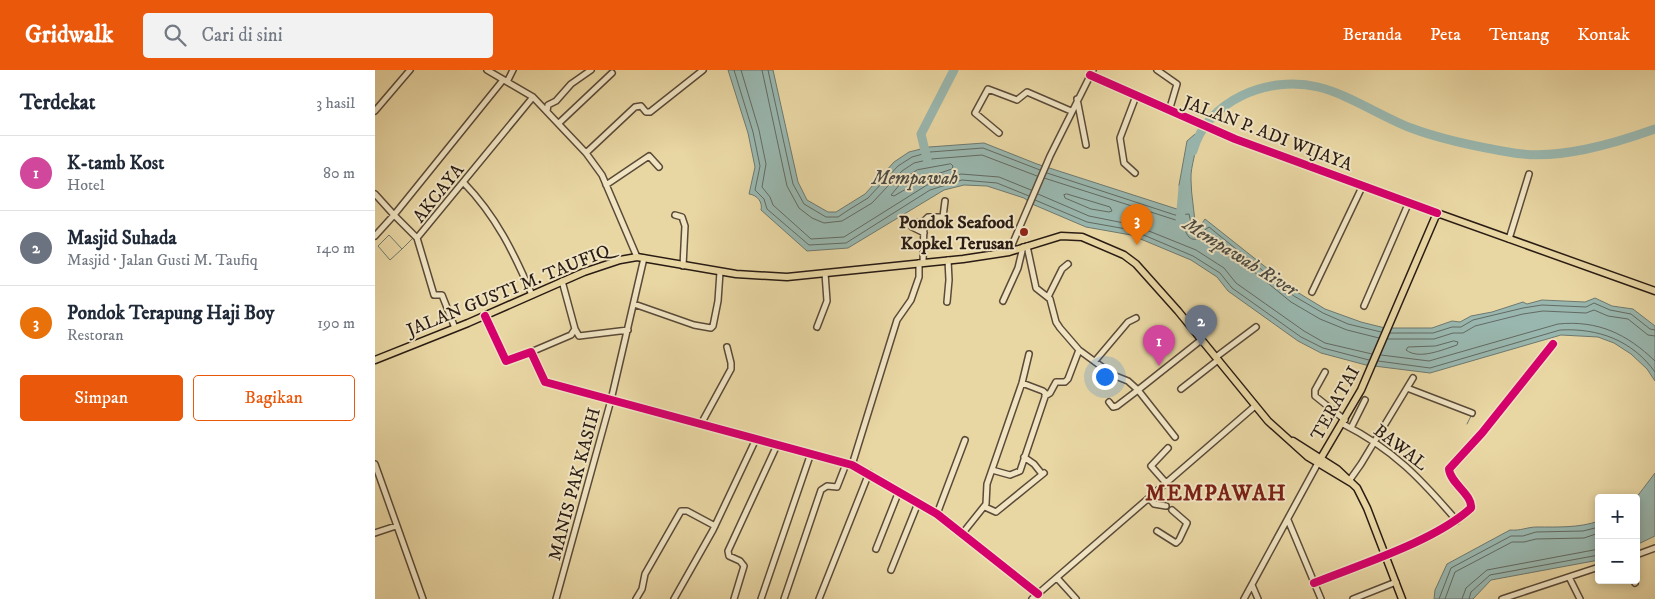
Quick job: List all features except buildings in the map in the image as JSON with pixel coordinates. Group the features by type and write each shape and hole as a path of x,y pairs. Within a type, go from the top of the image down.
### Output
{"main road":[{"name":"JALAN P. ADI WIJAYA","path":"1437,213 1655,290"},
{"name":"TERATAI","path":"1319,460 1343,422 1374,364 1437,213"},
{"name":"JALAN GUSTI M. TAUFIQ","path":"375,360 485,316 604,264 637,257 720,272 779,276 948,260 1009,252 1061,236 1082,237 1124,255 1142,270 1255,406 1283,436 1351,481 1367,508 1402,599"}],"street":[{"path":"375,111 410,70"},
{"path":"487,70 533,97 559,123 598,168 637,257"},
{"name":"AKCAYA","path":"513,70 394,214 417,238 533,97"},
{"path":"547,111 548,105 556,101 571,84 591,70"},
{"path":"585,153 635,107 641,106 646,112 650,112 703,70"},
{"path":"1157,70 1177,84 1169,111"},
{"path":"1009,252 1050,156 1091,72"},
{"name":"JALAN P. ADI WIJAYA","path":"1091,72 1136,96 1217,131 1437,213"},
{"path":"559,123 613,74"},
{"path":"999,133 975,114 988,89 1018,100 1027,92 1071,111"},
{"path":"1135,173 1124,163 1120,146 1122,132 1136,96"},
{"path":"1077,99 1086,145"},
{"path":"606,185 649,156 659,167"},
{"path":"1509,238 1529,174"},
{"path":"464,183 485,206 505,236 532,295"},
{"path":"1312,292 1363,185"},
{"path":"375,194 394,214 375,236"},
{"path":"784,599 821,490 827,486 837,487 849,464 897,320 908,307 917,284 924,233 923,224 928,217 943,217 945,201"},
{"path":"1364,306 1409,202"},
{"path":"675,215 680,215 684,220 683,266"},
{"path":"923,224 917,222 912,227 924,233"},
{"path":"417,238 434,294 442,295 455,328"},
{"path":"1025,247 1036,288 1048,297 1056,322 1079,350 1113,376 1128,381 1175,436"},
{"path":"1003,301 1025,247"},
{"name":"MANIS PAK KASIH","path":"556,599 611,400 644,258"},
{"path":"947,302 948,260"},
{"path":"1048,297 1061,269 1068,264"},
{"path":"634,304 693,325 711,328 718,301 720,272"},
{"path":"817,327 827,301 825,273"},
{"path":"562,281 575,329 579,336 628,330"},
{"path":"485,316 506,361 571,335 575,329"},
{"path":"1095,361 1128,322 1135,318"},
{"path":"1181,389 1256,327"},
{"path":"1109,402 1113,407 1117,406 1201,340"},
{"path":"1314,583 1429,536 1457,521 1472,506 1453,479 1449,469 1482,433 1553,344"},
{"path":"701,424 731,369 727,347"},
{"path":"992,470 1013,475 1020,470 1045,396 1050,393 1055,382 1065,382 1079,350"},
{"path":"531,352 545,382 849,464 869,473 937,514 1038,594"},
{"path":"962,534 985,507 987,484 1022,383 1029,354"},
{"name":"BAWAL","path":"1325,372 1315,390 1315,396 1351,428 1399,459 1457,521"},
{"path":"1351,481 1413,378"},
{"path":"1022,383 1043,391 1045,396"},
{"path":"1407,388 1472,413"},
{"path":"1351,428 1365,400"},
{"path":"1033,599 1255,406"},
{"path":"675,599 715,526 756,439"},
{"path":"937,514 965,440"},
{"path":"735,599 743,564 729,556 727,551 777,445"},
{"path":"1166,483 1151,464 1169,448"},
{"path":"761,599 811,454"},
{"path":"985,507 995,512 1043,474 1024,457"},
{"name":"TERATAI","path":"1244,599 1319,460"},
{"path":"375,464 423,599"},
{"path":"819,599 869,473"},
{"path":"877,549 899,492"},
{"path":"1149,498 1154,504 1166,506"},
{"path":"891,570 918,503"},
{"path":"1157,531 1176,542 1179,540 1187,523 1172,510"},
{"path":"636,599 642,589 645,574 681,511 687,511 715,526"},
{"path":"1288,520 1321,599"},
{"path":"375,533 396,526"},
{"path":"1640,554 1655,548"},
{"path":"1502,599 1595,568"},
{"path":"1569,577 1580,599"},
{"path":"1057,578 1076,599"},
{"path":"1353,599 1396,582"},
{"path":"1252,585 1258,599"}],"water":[{"name":"Mempawah","path":"728,70 773,70 798,182 807,200 828,212 836,212 865,194 894,162 909,152 929,147 984,143 1037,164 1183,211 1179,185 1187,141 1195,134 1196,146 1191,180 1195,228 1198,229 1205,219 1297,292 1325,309 1361,322 1385,328 1432,328 1452,321 1460,322 1471,316 1492,312 1523,302 1527,304 1542,300 1585,302 1595,298 1612,306 1633,309 1655,326 1655,381 1647,369 1631,354 1614,343 1598,337 1561,335 1430,373 1366,365 1321,353 1298,341 1228,291 1217,277 1191,260 1131,235 1086,227 1032,204 1024,198 987,186 964,185 944,190 848,248 807,251 761,210 761,204 757,197 749,194 755,167 748,133"},
{"path":"1655,473 1655,536 1640,543 1640,494"},
{"path":"1595,522 1595,561 1491,580 1473,599 1434,599 1435,590 1447,564 1510,530 1533,527 1576,526"}],"waterway":[{"path":"927,159 921,134 954,70"},
{"path":"1193,151 1200,133 1226,105 1242,95 1261,89 1299,84 1329,90 1400,123 1435,136 1514,153 1531,155 1586,149 1655,129"},
{"name":"Mempawah River","path":"1180,222 1183,188"},
{"path":"402,249 390,260 378,246 389,235 402,249 413,238"},
{"path":"1467,424 1471,416"}],"cycle path":[{"path":"1090,75 1235,139 1437,213"},
{"path":"485,316 506,361 531,352 545,382 852,465 937,514 1038,594"},
{"path":"1314,583 1375,560 1418,541 1456,520 1471,508 1469,498 1453,479 1449,469 1482,433 1553,344"}],"place":[{"name":"Pondok Seafood Kopkel Terusan","path":"1024,232"},
{"name":"Pondok Terapung Haji Boy","path":"1137,245"},
{"name":"Masjid Suhada","path":"1201,346"},
{"name":"K-tamb Kost","path":"1159,366"}],"district":[{"name":"MEMPAWAH","path":"1216,492"}]}
